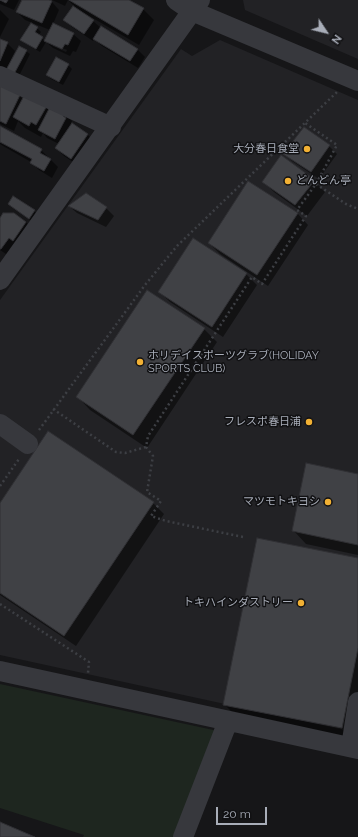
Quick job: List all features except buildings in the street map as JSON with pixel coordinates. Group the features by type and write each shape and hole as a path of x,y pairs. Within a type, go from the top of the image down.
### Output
{"street":[{"path":"176,0 196,6 358,81"},
{"path":"0,280 111,127 196,6"},
{"path":"0,76 111,127"},
{"path":"0,424 28,444"},
{"path":"0,671 355,748 358,702"},
{"path":"183,837 228,721"}],"path":[{"path":"0,486 53,409 144,285 177,246 338,91"},
{"path":"243,537 166,521 151,516 161,501 147,492 153,456 146,446 148,436 252,277 262,284 306,216 297,210 316,184 337,145 305,123"},
{"path":"316,184 346,204 358,209"},
{"path":"53,409 116,452 124,453 146,446"},
{"path":"0,604 89,662 85,690"}],"shaded area":[{"path":"243,0 358,0 358,59 245,10"},
{"path":"220,40 358,100 358,733 0,655 0,300 181,49 192,56"},
{"path":"0,684 218,731 178,837 83,837 84,835 0,808"}],"place":[{"name":"大分春日食堂","path":"307,149"},
{"name":"どんどん亭","path":"288,181"},
{"name":"ホリデイスポーツグラブ(HOLIDAY SPORTS CLUB)","path":"140,362"},
{"name":"フレスポ春日浦","path":"309,422"},
{"name":"マツモトキヨシ","path":"328,502"},
{"name":"トキハインダストリー","path":"301,603"}]}
